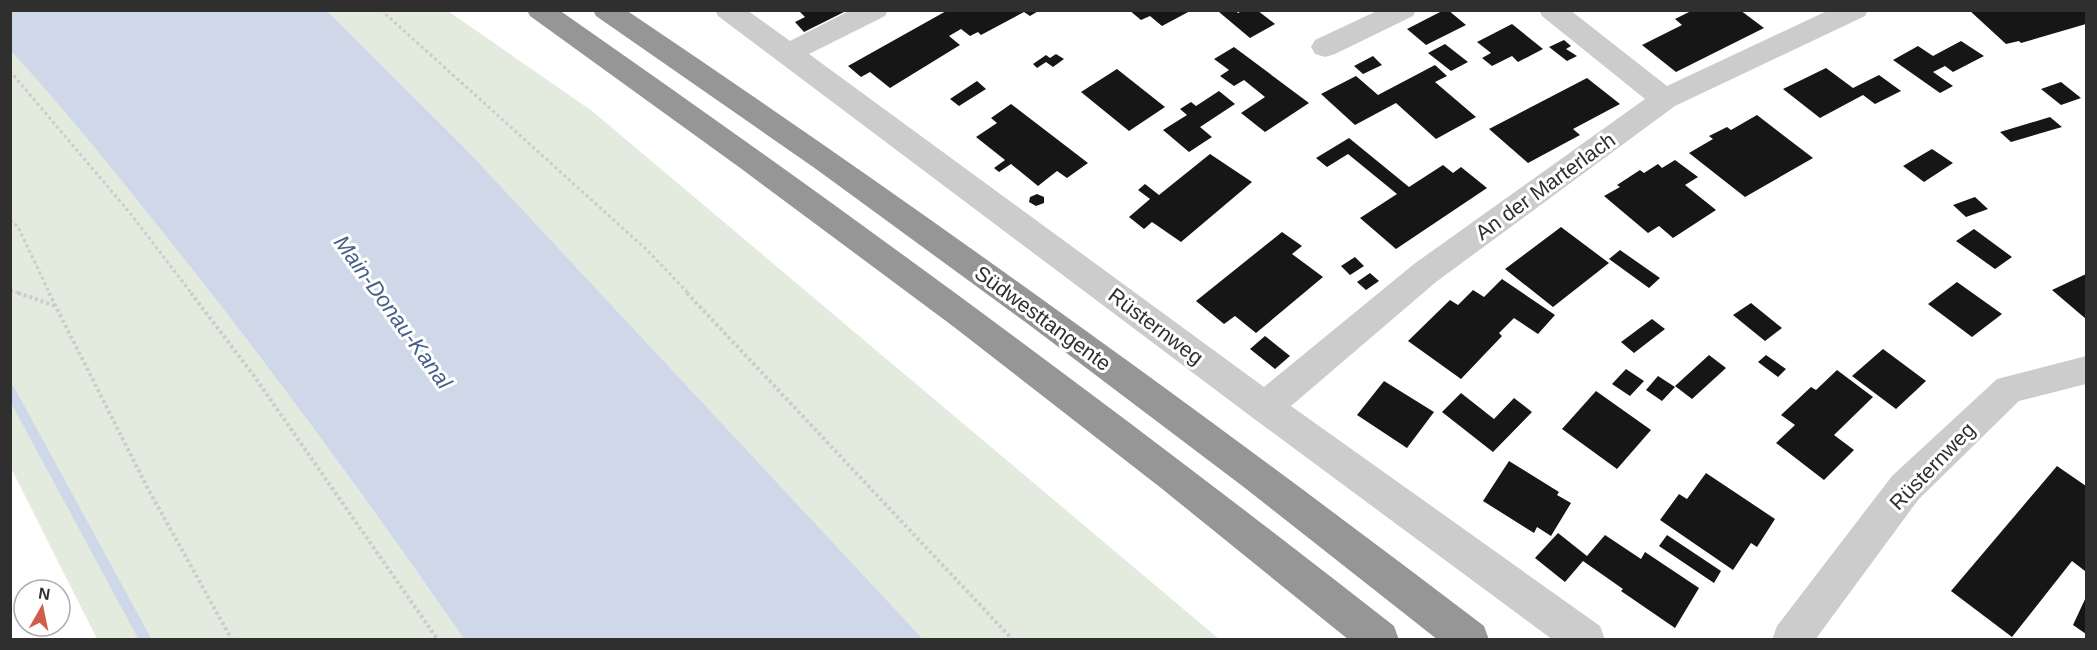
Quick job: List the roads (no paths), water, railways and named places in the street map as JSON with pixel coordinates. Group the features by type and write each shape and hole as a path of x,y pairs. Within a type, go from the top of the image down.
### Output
{"highway":[{"path":"540,10 756,162 921,284 1194,492 1380,639"},
{"name":"Südwesttangente","path":"606,10 733,96 970,264 1185,421 1470,639"}],"street":[{"name":"Rüsternweg","path":"728,10 1265,407 1586,639"},
{"path":"788,53 875,10"},
{"path":"1325,47 1403,10"},
{"path":"1552,10 1665,99"},
{"name":"An der Marterlach","path":"1265,407 1425,273 1665,99 1855,10"},
{"name":"Rüsternweg","path":"1791,639 1905,488 2009,388 2086,370"}],"water":[{"name":"Main-Donau-Kanal","path":"11,10 327,11 465,148 923,639 464,639 243,334 109,165 11,51"}],"waterway":[{"path":"10,390 146,640"}]}
